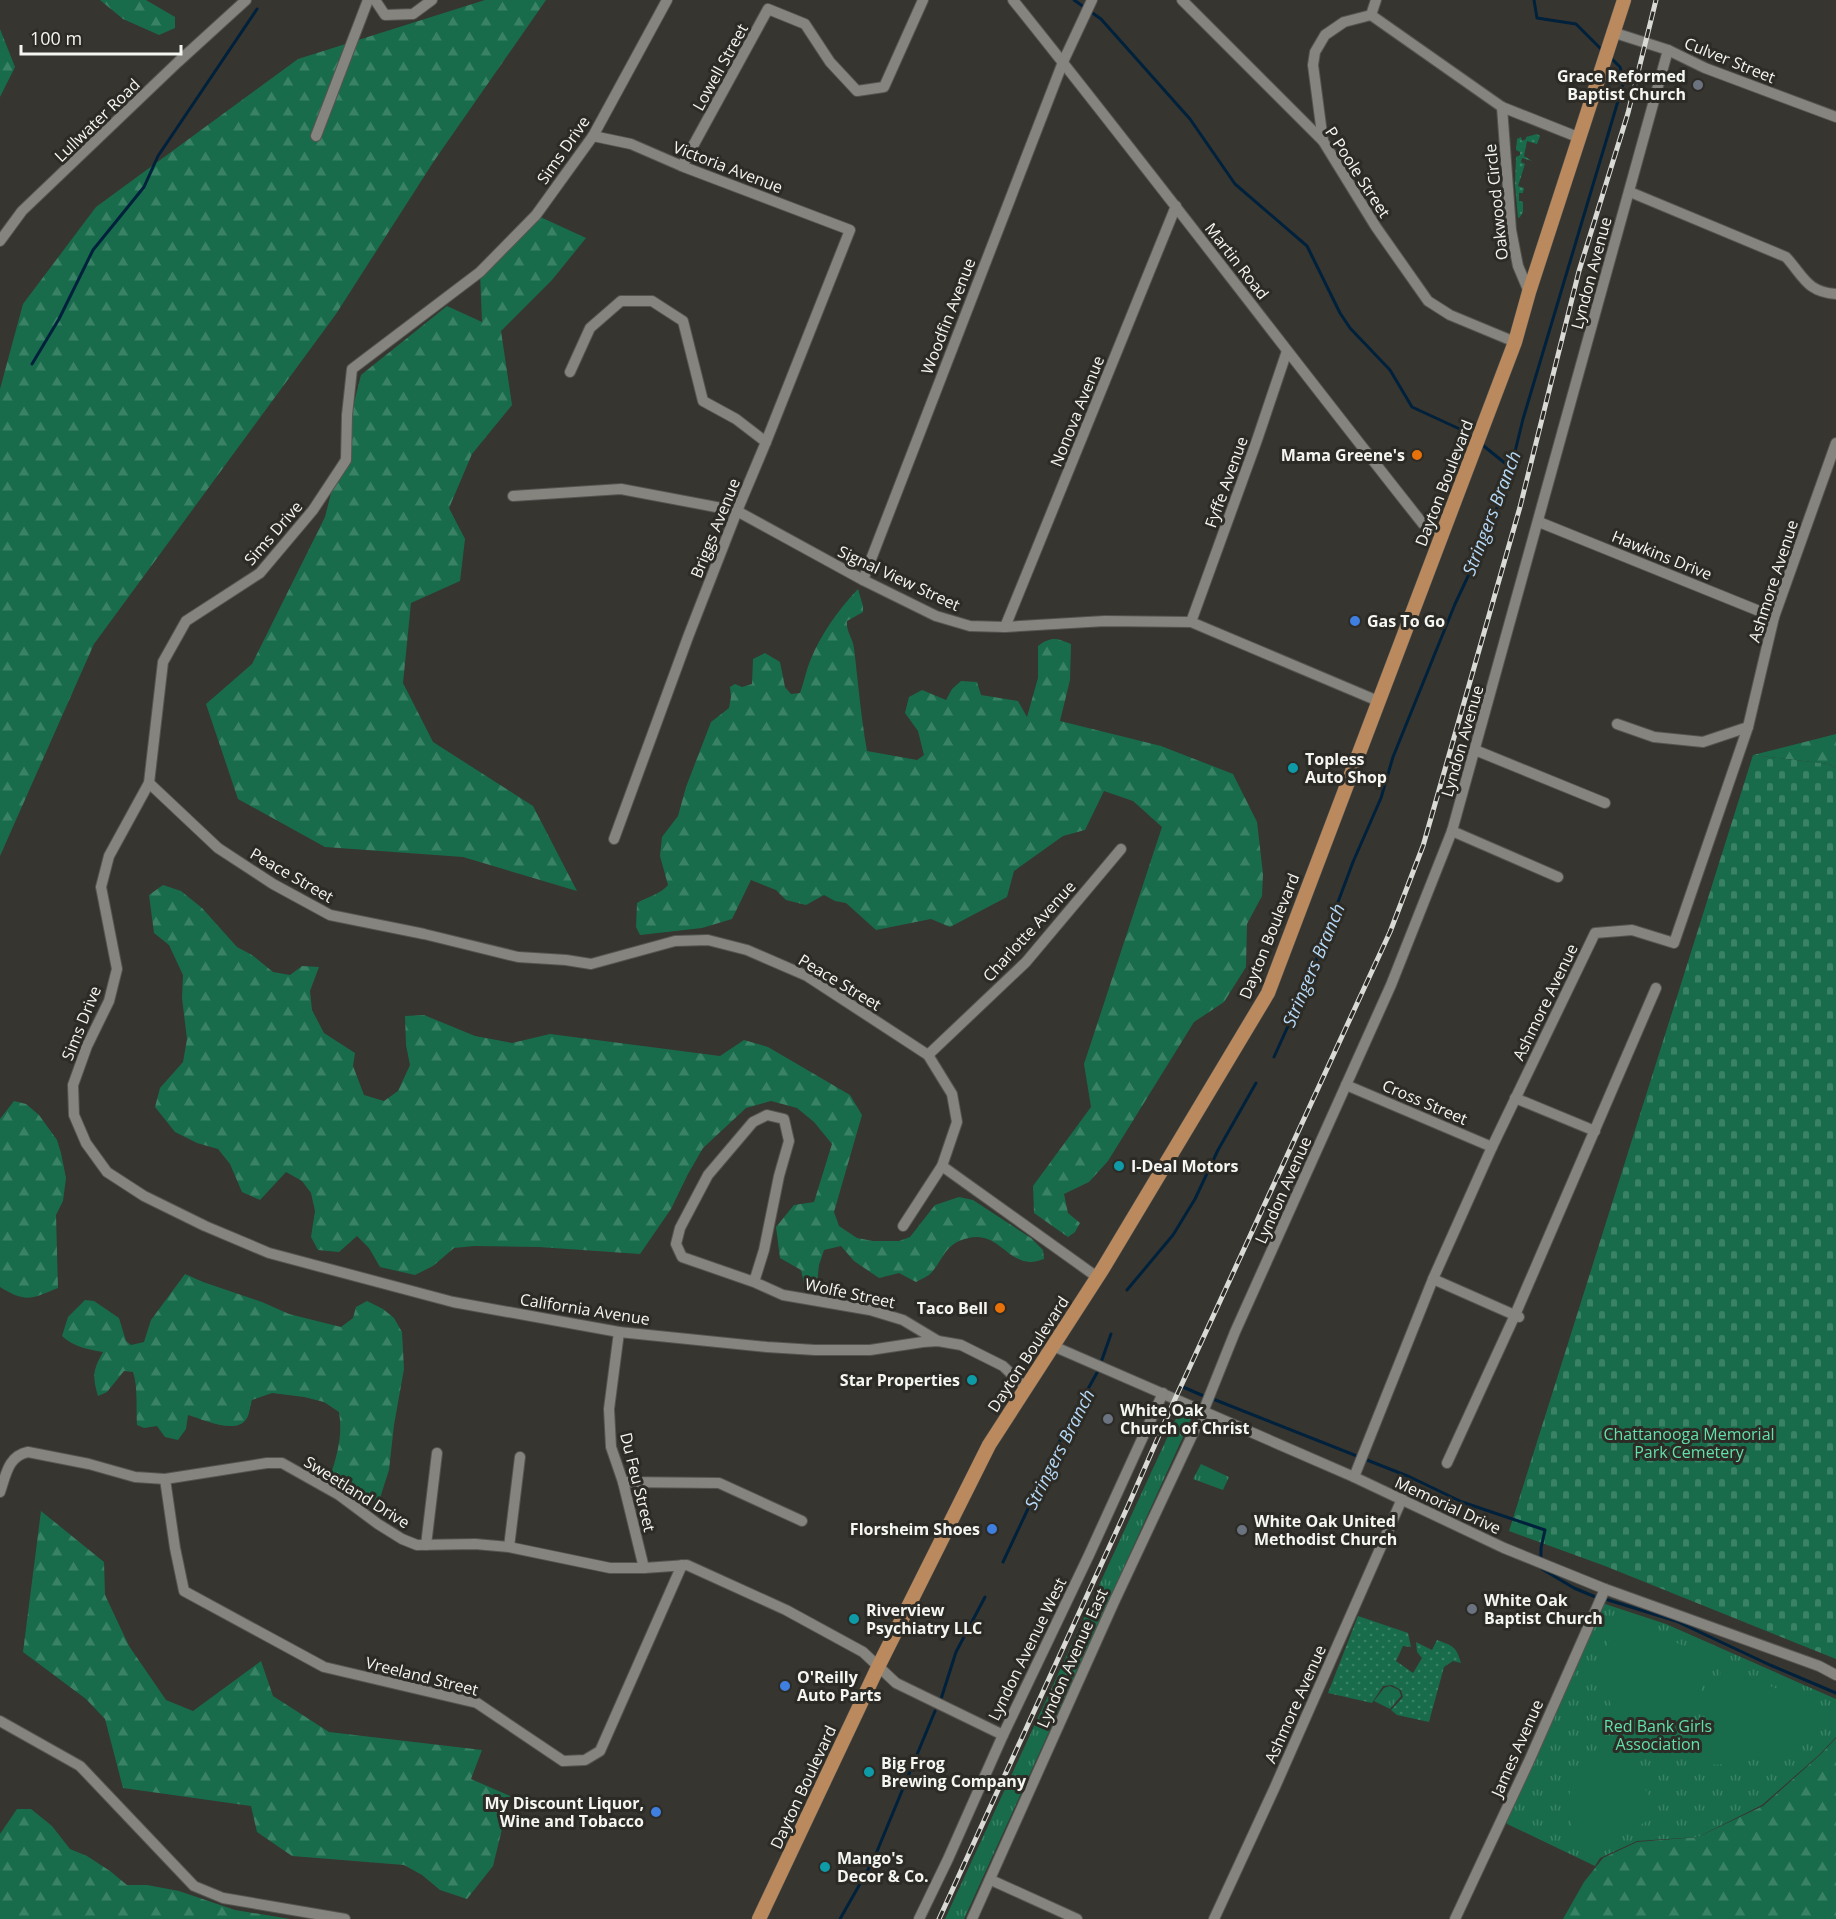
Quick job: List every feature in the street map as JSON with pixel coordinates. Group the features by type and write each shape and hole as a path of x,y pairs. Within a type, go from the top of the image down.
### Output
{"main road":[{"name":"Dayton Boulevard","path":"759,1919 878,1667 989,1445 1097,1277 1268,993 1515,342 1529,292 1624,0"}],"street":[{"name":"Lullwater Road","path":"0,241 22,211 246,0"},
{"path":"316,136 368,0"},
{"path":"375,0 385,15 413,14 432,0"},
{"name":"Sims Drive","path":"144,1196 107,1172 86,1143 74,1115 73,1085 87,1046 109,1001 117,969 101,887 109,856 149,783 164,662 186,621 260,573 313,510 346,460 347,415 352,369 480,272 536,215 593,136 667,0"},
{"name":"Lowell Street","path":"682,166 768,9 805,24 830,62 857,91 884,87 923,0"},
{"name":"Martin Road","path":"1013,0 1423,524 1443,532"},
{"name":"Woodfin Avenue","path":"863,580 1063,62 1092,0"},
{"name":"P Poole Street","path":"1182,0 1323,141 1376,227 1428,301 1450,315 1515,342"},
{"path":"1371,15 1376,0"},
{"path":"1323,141 1313,65 1315,52 1325,35 1344,22 1371,15 1502,107 1580,138"},
{"name":"Culver Street","path":"1612,32 1668,50 1705,68 1836,117"},
{"name":"Lyndon Avenue","path":"1203,1412 1235,1332 1391,985 1452,831 1668,50"},
{"name":"Oakwood Circle","path":"1502,107 1511,230 1518,266 1529,292"},
{"name":"Victoria Avenue","path":"593,136 632,144 682,166 850,230"},
{"path":"1630,192 1786,257 1809,286 1823,293 1836,294"},
{"name":"Nonova Avenue","path":"1005,627 1176,206"},
{"name":"Briggs Avenue","path":"614,839 688,636 850,230"},
{"path":"570,372 590,328 615,306 621,301 652,301 683,321 703,401 736,419 766,442"},
{"name":"Fyffe Avenue","path":"1191,622 1287,351"},
{"name":"Ashmore Avenue","path":"1354,1477 1433,1279 1492,1147 1595,933 1632,930 1674,943 1748,727 1774,617 1836,443"},
{"name":"Signal View Street","path":"513,496 621,489 737,511 863,580 936,616 970,626 1005,627 1105,621 1191,622 1378,701"},
{"name":"Hawkins Drive","path":"1539,522 1774,617"},
{"path":"1617,724 1654,737 1703,742 1748,727"},
{"path":"1475,750 1605,803"},
{"name":"Peace Street","path":"149,783 218,848 273,884 330,915 424,934 518,957 591,964 675,940 708,940 747,950 807,976 928,1055 952,1094 957,1122 942,1166 903,1226"},
{"path":"1452,831 1558,877"},
{"name":"Charlotte Avenue","path":"928,1055 1026,962 1121,849"},
{"path":"1448,1463 1517,1316 1656,988"},
{"name":"Cross Street","path":"1346,1085 1492,1147"},
{"path":"1515,1098 1594,1131"},
{"name":"Wolfe Street","path":"754,1281 764,1250 777,1185 789,1141 784,1119 767,1115 753,1122 708,1175 680,1228 676,1244 682,1257 754,1281 783,1295 870,1310 903,1320 938,1341"},
{"path":"942,1166 1097,1277"},
{"name":"California Avenue","path":"144,1196 205,1226 269,1253 453,1302 619,1332 815,1350 870,1350 938,1341 962,1345 986,1356 1003,1366 1026,1388"},
{"path":"1433,1279 1517,1316"},
{"name":"Du Feu Street","path":"619,1332 609,1409 611,1447 623,1482 644,1568"},
{"name":"Memorial Drive","path":"1053,1346 1354,1477 1504,1548 1605,1589 1819,1666 1836,1676"},
{"name":"Lyndon Avenue West","path":"919,1919 1163,1393"},
{"name":"Lyndon Avenue East","path":"972,1919 1114,1602 1203,1412"},
{"name":"Sweetland Drive","path":"0,1492 12,1459 28,1452 89,1464 135,1477 165,1479 267,1463 282,1463 339,1496 402,1539 417,1545 475,1544 508,1547 610,1568 687,1565 781,1607 862,1652 896,1683 1003,1735"},
{"path":"426,1545 437,1453"},
{"path":"508,1547 520,1457"},
{"name":"Vreeland Street","path":"165,1479 184,1591 324,1667 477,1703 563,1761 585,1760 600,1751 682,1565"},
{"path":"623,1482 719,1483 802,1521"},
{"name":"Ashmore Avenue","path":"1214,1919 1402,1499"},
{"name":"James Avenue","path":"1455,1919 1529,1761 1605,1589"},
{"path":"0,1721 80,1766 194,1886 223,1898 345,1919"},
{"path":"991,1880 1077,1919"}],"green space":[{"path":"100,0 146,0 175,17 175,28 159,35 123,19"},
{"path":"485,0 546,0 434,161 336,314 94,644 0,856 0,389 23,304 96,207 298,59"},
{"path":"0,29 15,67 0,97"},
{"path":"1537,134 1540,136 1537,144 1527,141 1524,156 1532,161 1522,158 1521,162 1525,164 1518,186 1524,188 1523,193 1519,193 1519,201 1523,202 1523,212 1518,218 1515,185 1516,157 1520,155 1520,152 1516,150 1517,139 1521,137 1522,141 1526,137"},
{"path":"536,215 586,238 552,280 501,331 512,405 472,454 449,508 465,539 460,581 411,603 403,683 433,742 533,806 577,891 463,857 325,847 238,799 206,704 252,664 325,517 361,375 447,306 482,322 480,272"},
{"path":"858,589 863,612 847,621 847,625 854,648 867,751 917,760 924,755 918,731 905,713 909,697 922,690 946,700 952,689 961,681 977,682 981,695 1018,701 1027,717 1038,678 1038,646 1050,639 1058,639 1071,644 1070,680 1060,721 1161,746 1233,774 1257,822 1263,874 1262,896 1247,924 1246,967 1224,1002 1194,1022 1108,1161 1089,1182 1064,1194 1068,1213 1080,1223 1075,1232 1068,1237 1034,1213 1033,1186 1091,1107 1084,1064 1162,827 1133,801 1104,791 1085,830 1063,836 1014,871 1007,897 950,927 931,919 876,930 846,903 835,901 824,895 806,905 786,900 776,890 751,880 732,919 702,928 640,935 636,927 637,903 658,893 668,885 660,856 662,837 678,816 686,787 711,722 729,708 730,687 735,684 742,687 752,684 753,659 765,653 780,662 785,687 791,694 800,693 819,641 837,614"},
{"path":"1836,734 1836,768 1829,764 1753,755"},
{"name":"Chattanooga Memorial Park Cemetery","path":"1753,755 1829,764 1836,768 1836,1659 1605,1566 1509,1531"},
{"path":"163,885 181,891 202,908 237,947 252,955 273,972 290,975 302,966 319,967 310,991 312,1010 324,1033 355,1053 353,1066 364,1095 384,1101 398,1091 410,1065 406,1045 405,1016 424,1015 475,1036 512,1043 550,1034 720,1056 744,1040 768,1047 850,1095 862,1115 834,1212 839,1226 857,1238 873,1241 899,1241 910,1237 935,1205 959,1197 973,1200 1031,1238 1043,1250 1044,1259 1032,1262 1021,1260 991,1240 972,1237 954,1244 930,1274 916,1282 899,1273 879,1278 854,1261 841,1246 824,1250 819,1265 816,1292 805,1288 801,1270 780,1258 776,1227 794,1205 814,1202 832,1144 814,1122 797,1108 771,1101 746,1108 703,1148 671,1209 640,1254 539,1247 474,1246 454,1248 433,1266 415,1275 380,1267 369,1248 357,1236 339,1252 318,1250 311,1237 315,1211 311,1193 302,1181 286,1172 260,1200 242,1192 230,1164 218,1149 197,1143 175,1132 155,1107 160,1088 183,1062 187,1039 182,998 183,975 169,945 154,933 149,895"},
{"path":"14,1101 26,1104 39,1115 57,1140 66,1178 63,1201 56,1215 58,1288 29,1298 16,1295 0,1287 0,1119"},
{"path":"185,1274 289,1314 341,1327 353,1318 356,1307 367,1301 394,1318 402,1332 404,1369 389,1470 380,1498 369,1502 330,1477 339,1445 340,1421 339,1412 324,1402 272,1393 252,1400 247,1418 236,1426 219,1425 188,1415 186,1429 178,1440 165,1437 157,1426 144,1428 137,1425 133,1372 124,1371 107,1392 98,1396 94,1373 103,1352 86,1349 62,1336 68,1317 85,1300 94,1301 119,1318 126,1341 131,1345 144,1342 151,1320"},
{"path":"1179,1412 1192,1417 964,1919 945,1919"},
{"path":"1201,1464 1229,1477 1223,1490 1193,1479"},
{"path":"41,1511 104,1562 105,1595 129,1646 166,1700 193,1711 261,1661 273,1696 329,1732 482,1750 471,1779 510,1796 493,1866 467,1899 440,1890 422,1875 404,1865 292,1856 257,1832 251,1806 123,1788 105,1719 86,1699 23,1652"},
{"name":"Red Bank Girls Association","path":"1602,1603 1666,1624 1836,1699 1836,1737 1762,1805 1698,1837 1637,1841 1600,1858 1595,1866 1507,1824 1506,1817"},
{"path":"1358,1616 1408,1633 1411,1647 1403,1646 1396,1661 1413,1673 1422,1658 1417,1652 1416,1642 1432,1650 1437,1640 1450,1645 1455,1650 1461,1663 1453,1661 1444,1667 1429,1722 1397,1715 1391,1710 1403,1697 1401,1690 1392,1685 1383,1686 1372,1703 1328,1693"},
{"path":"1617,1617 1709,1657 1712,1666 1670,1755 1654,1750 1636,1737 1621,1720 1609,1701 1604,1682 1604,1665"},
{"path":"1725,1667 1820,1706 1816,1716 1807,1727 1783,1747 1757,1759 1730,1764 1686,1762 1716,1693 1721,1671"},
{"path":"1390,1686 1399,1690 1401,1696 1390,1709 1374,1701 1384,1688"},
{"path":"1836,1738 1836,1919 1563,1919 1584,1882 1603,1858 1637,1842 1698,1837 1763,1806"},
{"path":"1610,1742 1657,1806 1660,1814 1584,1855 1570,1820 1569,1797 1577,1774 1587,1759"},
{"path":"17,1809 31,1809 52,1826 70,1849 87,1856 127,1885 147,1885 179,1891 235,1910 290,1919 0,1919 0,1834"}],"waterway":[{"path":"1074,0 1101,19 1190,119 1235,184 1307,246 1340,313 1350,328 1390,370 1412,407 1464,431 1474,439"},
{"name":"Stringers Branch","path":"1534,0 1537,18 1576,24 1602,50"},
{"path":"32,364 59,319 93,250 144,187 158,156 257,9"},
{"name":"Stringers Branch","path":"1274,1057 1308,982 1353,862 1381,798 1393,757 1455,604 1486,538 1511,468 1523,419 1624,81 1620,67 1609,56"},
{"path":"1480,443 1511,468"},
{"name":"Stringers Branch","path":"1127,1290 1173,1235 1195,1199 1218,1150 1256,1083"},
{"name":"Stringers Branch","path":"1003,1562 1065,1430 1098,1371 1111,1334"},
{"path":"1183,1387 1206,1397"},
{"path":"1213,1399 1410,1477 1462,1502 1545,1530 1541,1561"},
{"path":"1541,1567 1574,1588 1598,1598"},
{"name":"Stringers Branch","path":"941,1699 956,1652 985,1597"},
{"path":"1605,1599 1676,1621 1836,1693"},
{"name":"Stringers Branch","path":"840,1919 873,1861 935,1711"}],"railway":[{"path":"939,1919 1390,932 1423,846 1520,507 1579,271 1628,113 1656,0"}],"place":[{"name":"Grace Reformed Baptist Church","path":"1698,85"},
{"name":"Mama Greene's","path":"1417,455"},
{"name":"Gas To Go","path":"1355,621"},
{"name":"Topless Auto Shop","path":"1293,768"},
{"name":"I-Deal Motors","path":"1119,1166"},
{"name":"Taco Bell","path":"1000,1308"},
{"name":"Star Properties","path":"972,1380"},
{"name":"White Oak Church of Christ","path":"1108,1419"},
{"name":"Florsheim Shoes","path":"992,1529"},
{"name":"White Oak United Methodist Church","path":"1242,1530"},
{"name":"White Oak Baptist Church","path":"1472,1609"},
{"name":"Riverview Psychiatry LLC","path":"854,1619"},
{"name":"O'Reilly Auto Parts","path":"785,1686"},
{"name":"Big Frog Brewing Company","path":"869,1772"},
{"name":"My Discount Liquor, Wine and Tobacco","path":"656,1812"},
{"name":"Mango's Decor & Co.","path":"825,1867"}]}
